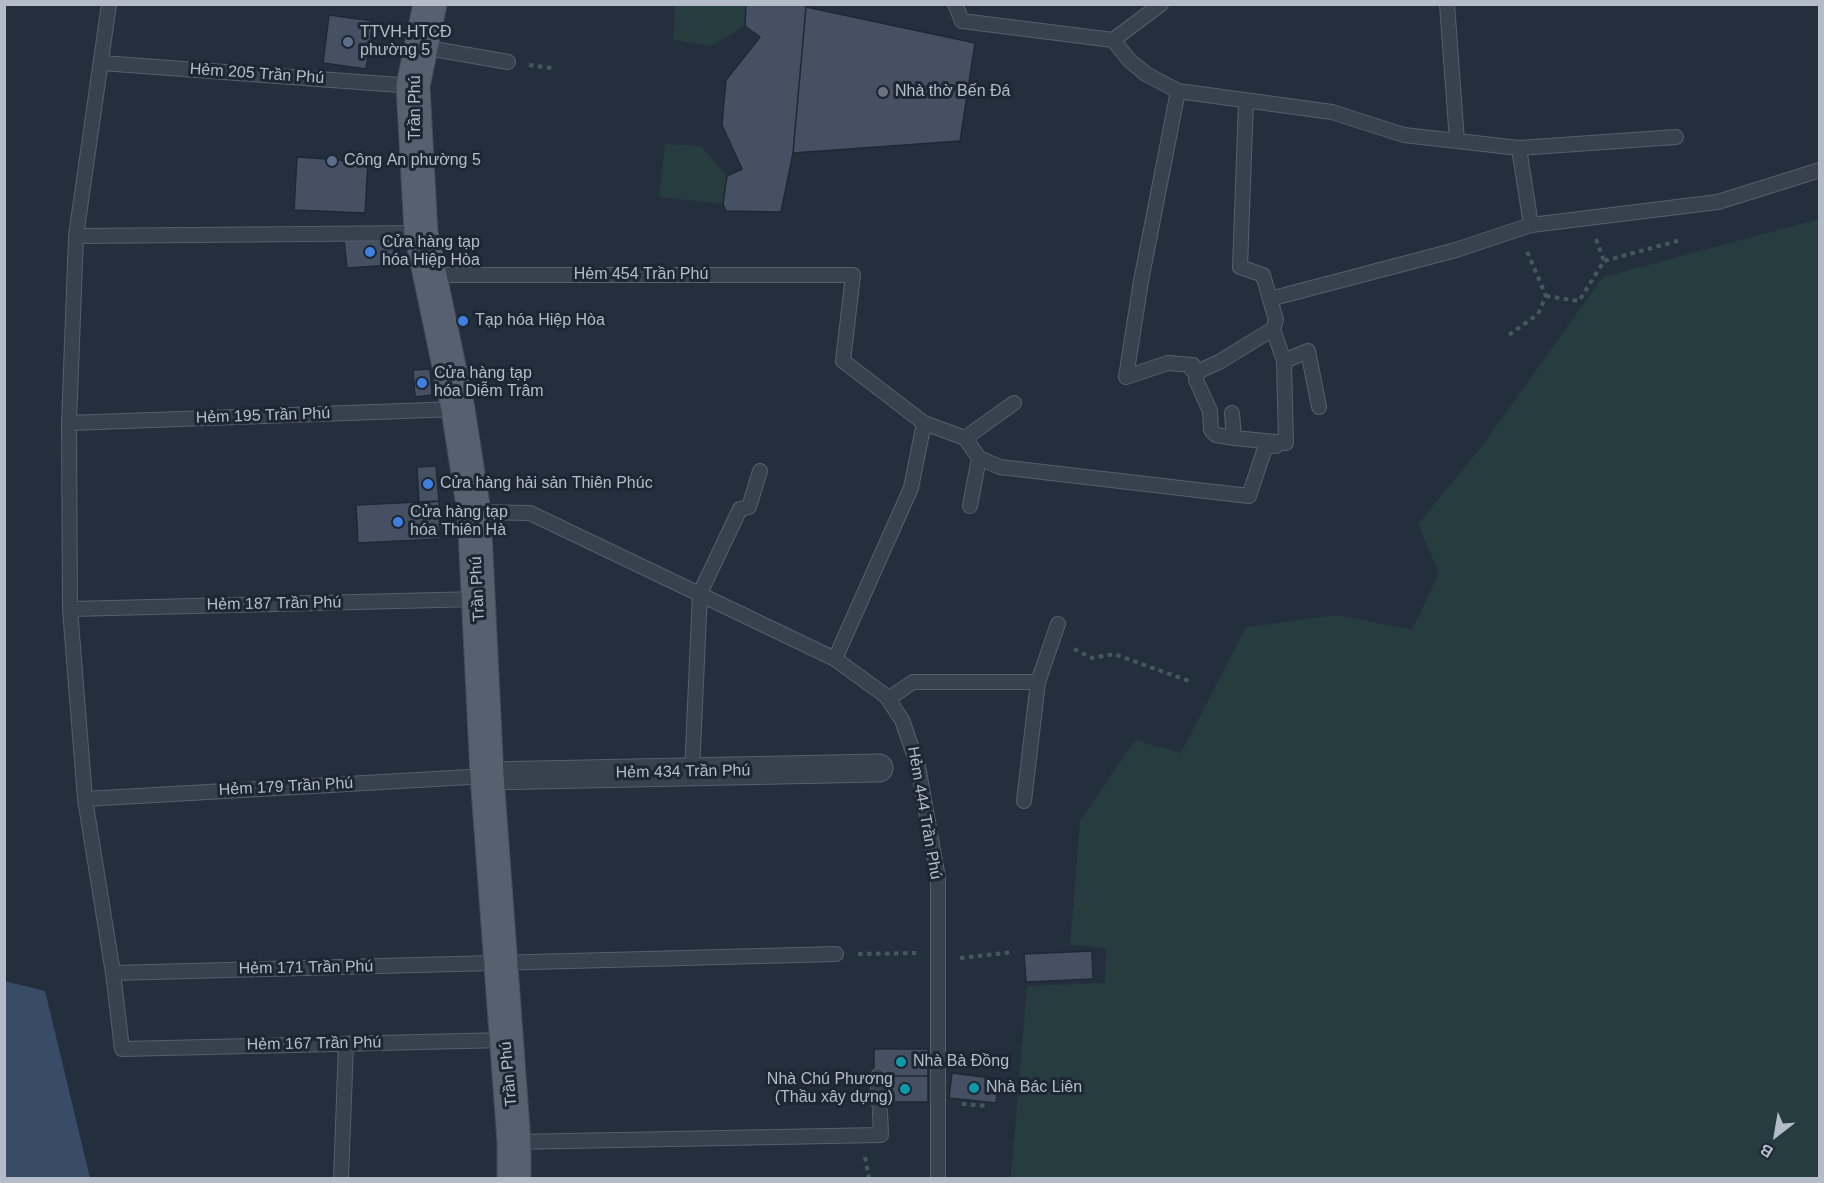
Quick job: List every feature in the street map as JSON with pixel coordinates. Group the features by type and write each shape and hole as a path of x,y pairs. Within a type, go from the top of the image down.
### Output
{"main road":[{"name":"Trần Phú","path":"430,4 413,86 421,233 458,409 474,512 487,776 514,1142 514,1179"}],"street":[{"name":"Hẻm 434 Trần Phú","path":"487,776 879,768"}],"lane":[{"path":"109,4 76,236 69,423 70,609 85,799 113,973"},
{"path":"956,4 962,21 1113,40 1130,61 1146,74 1164,86 1178,91 1246,102 1321,110 1404,135 1519,148 1676,136"},
{"path":"1113,40 1161,4"},
{"path":"1447,4 1457,141"},
{"path":"420,46 508,62"},
{"name":"Hẻm 205 Trần Phú","path":"102,63 413,86"},
{"path":"1178,91 1141,281 1126,377 1168,363 1193,365 1192,370 1197,372"},
{"path":"1197,372 1196,380 1210,411 1211,430 1216,435 1286,443 1284,361 1273,329 1276,320 1263,276 1240,267 1246,102"},
{"path":"1519,148 1524,227"},
{"path":"1270,299 1456,250 1524,227 1718,202 1820,170"},
{"path":"76,236 421,233"},
{"name":"Hẻm 454 Trần Phú","path":"429,275 853,275 843,361 924,423"},
{"path":"1197,372 1219,362 1273,329"},
{"path":"1284,361 1308,351 1319,407"},
{"path":"965,438 1014,403"},
{"name":"Hẻm 195 Trần Phú","path":"69,423 458,409"},
{"path":"1232,413 1234,438"},
{"path":"835,659 911,488 924,423 965,438 979,458 1000,468 1249,496 1266,444 1286,447"},
{"path":"970,506 979,458"},
{"path":"692,772 700,593 740,510 749,507 760,471"},
{"name":"Hẻm 444 Trần Phú","path":"474,512 530,513 835,659 861,675 888,699 902,720 918,766 938,878 938,1179"},
{"name":"Hẻm 187 Trần Phú","path":"70,609 479,599"},
{"path":"1024,801 1038,682 1058,624"},
{"path":"888,699 913,682 1038,682"},
{"name":"Hẻm 179 Trần Phú","path":"85,799 487,776"},
{"name":"Hẻm 171 Trần Phú","path":"113,973 836,954"},
{"name":"Hẻm 167 Trần Phú","path":"113,973 122,1049 506,1040"},
{"path":"341,1179 346,1044"},
{"path":"514,1142 881,1135 878,1076"}],"path":[{"path":"1509,335 1538,314 1546,296 1524,227"},
{"path":"1546,296 1579,301 1604,261 1681,240"},
{"path":"1050,645 1065,644 1092,658 1114,654 1189,681"},
{"path":"836,954 938,957 1014,952"}],"green space":[{"path":"675,5 746,5 745,26 711,46 673,40"},
{"path":"665,144 701,146 727,176 723,204 659,197"},
{"path":"1819,219 1819,1178 1011,1178 1027,986 1105,983 1106,948 1070,945 1080,821 1135,740 1181,753 1246,627 1337,615 1412,630 1439,573 1418,524 1482,446 1603,277"}],"water":[{"path":"4,981 45,991 90,1178 5,1178"}],"building":[{"path":"746,4 803,4 806,7 793,153 781,212 726,211 723,204 727,176 742,169 722,125 726,80 760,37 745,26"},
{"name":"Nhà thờ Bến Đá","path":"806,7 975,43 960,141 793,153"},
{"name":"TTVH-HTCĐ phường 5","path":"329,15 373,21 366,69 323,63"},
{"path":"297,157 368,162 365,213 294,210"},
{"name":"Cửa hàng tạp hóa Hiệp Hòa","path":"394,238 393,265 347,268 344,240"},
{"name":"Cửa hàng tạp hóa Diễm Trâm","path":"430,369 432,395 415,397 413,370"},
{"name":"Cửa hàng hải sản Thiên Phúc","path":"436,466 439,501 419,503 417,467"},
{"name":"Cửa hàng tạp hóa Thiên Hà","path":"439,501 440,539 358,543 356,505"},
{"path":"1092,951 1093,979 1026,982 1024,954"},
{"name":"Nhà Bà Đồng","path":"874,1049 928,1049 928,1076 874,1076"},
{"name":"Nhà Bác Liên","path":"952,1073 999,1079 996,1103 949,1098"},
{"name":"Nhà Chú Phương (Thầu xây dựng)","path":"881,1076 928,1076 928,1102 881,1102"}],"place":[{"name":"TTVH-HTCĐ phường 5","path":"348,42"},
{"name":"Nhà thờ Bến Đá","path":"883,92"},
{"name":"Công An phường 5","path":"332,161"},
{"name":"Cửa hàng tạp hóa Hiệp Hòa","path":"370,252"},
{"name":"Tạp hóa Hiệp Hòa","path":"463,321"},
{"name":"Cửa hàng tạp hóa Diễm Trâm","path":"422,383"},
{"name":"Cửa hàng hải sản Thiên Phúc","path":"428,484"},
{"name":"Cửa hàng tạp hóa Thiên Hà","path":"398,522"},
{"name":"Nhà Bà Đồng","path":"901,1062"},
{"name":"Nhà Bác Liên","path":"974,1088"},
{"name":"Nhà Chú Phương (Thầu xây dựng)","path":"905,1089"}]}
